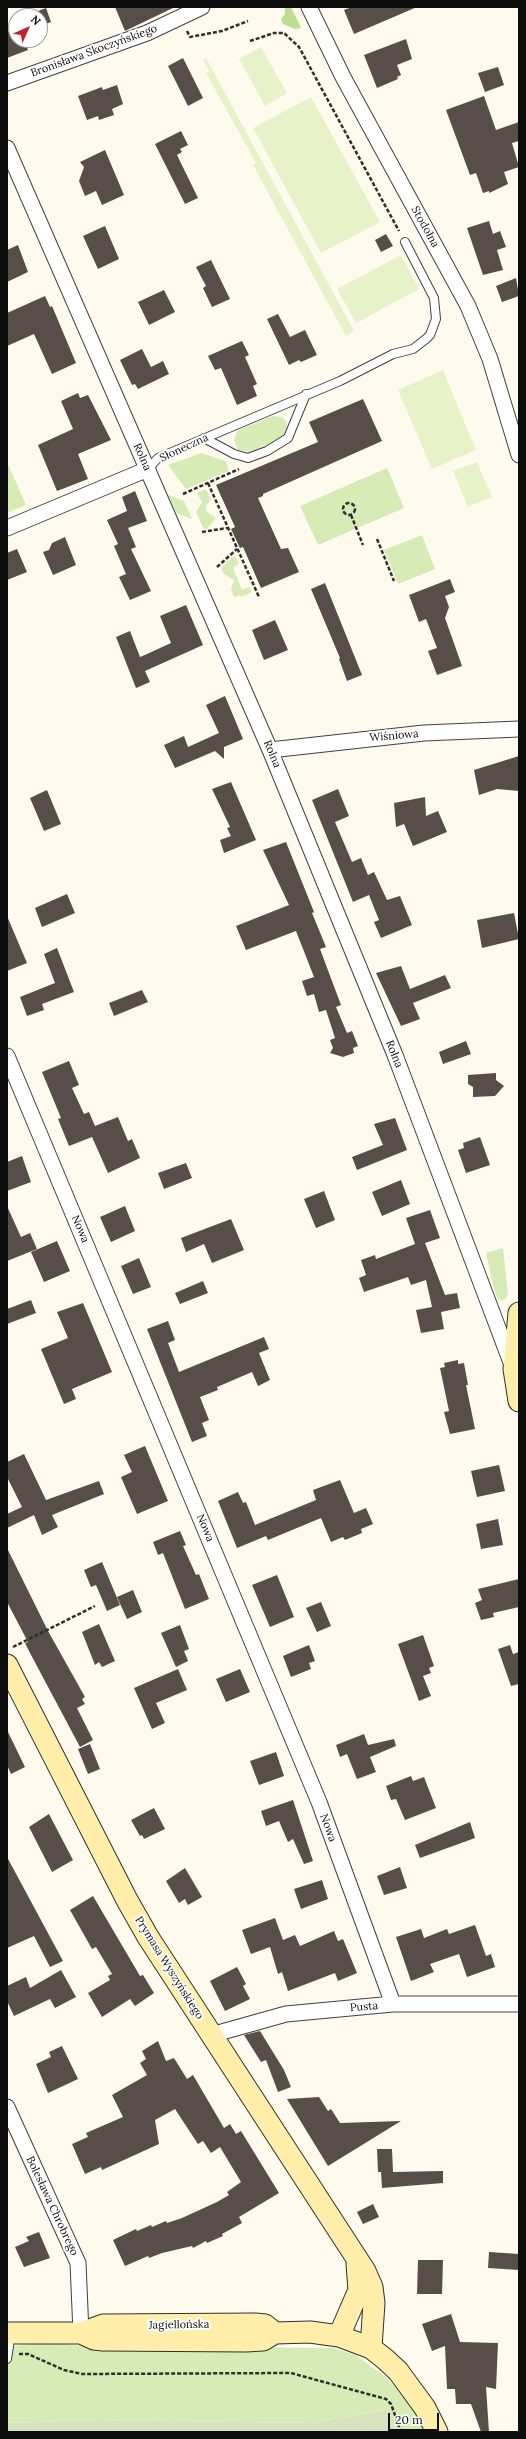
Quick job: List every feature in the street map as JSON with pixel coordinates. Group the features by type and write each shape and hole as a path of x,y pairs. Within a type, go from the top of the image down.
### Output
{"street":[{"name":"Bronisława Skoczyńskiego","path":"7,83 148,33 202,7"},
{"name":"Stodolna","path":"309,7 343,77 475,321 490,358 519,455"},
{"name":"Rolna","path":"7,148 270,750 395,1055 514,1369"},
{"name":"Słoneczna","path":"7,528 148,469"},
{"name":"Wiśniowa","path":"270,750 417,734 519,729"},
{"name":"Nowa","path":"7,1056 319,1802 393,2004"},
{"path":"519,1313 514,1369 519,1401"},
{"name":"Prymasa Wyszyńskiego","path":"7,1665 126,1900 355,2258 372,2287 374,2303 371,2348"},
{"name":"Pusta","path":"211,2035 286,2014 393,2004 519,2004"},
{"name":"Bolesława Chrobrego","path":"7,2107 78,2262 81,2333"},
{"name":"Prymasa Wyszyńskiego","path":"339,2336 359,2290 359,2278 355,2258"},
{"name":"Jagiellońska","path":"9,2345 81,2333 103,2325 255,2324 265,2325 275,2333 310,2332 339,2336"},
{"path":"339,2336 371,2348 398,2371 425,2408 438,2432"}],"lane":[{"name":"Słoneczna","path":"148,469 158,458 306,394 340,381 393,354 413,349 430,335 436,319 434,298 405,242"},
{"path":"204,438 234,454 248,458 267,451 288,438 306,394"}],"path":[{"path":"184,25 190,37 222,31 248,21"},
{"path":"250,41 274,33 284,33 299,47 405,242"},
{"path":"183,494 242,468"},
{"path":"208,483 259,597"},
{"path":"347,503 354,506 354,511 351,514 344,512 343,507 347,503"},
{"path":"351,514 363,545"},
{"path":"202,532 227,528"},
{"path":"377,539 394,581"},
{"path":"217,567 237,549"},
{"path":"7,1650 95,1606"},
{"path":"9,2345 64,2370 82,2374 291,2373 386,2399 391,2404 401,2432"}],"green space":[{"path":"285,7 291,7 301,28 295,29 283,24 281,19 285,14"},
{"path":"261,47 287,93 265,106 239,59"},
{"path":"206,58 354,331 346,336 253,165 256,163 206,73 209,71 203,60"},
{"path":"311,97 380,222 321,253 253,128"},
{"path":"401,255 419,289 356,323 337,289"},
{"path":"443,370 476,450 432,469 398,390"},
{"path":"272,416 282,417 287,422 288,432 283,437 253,452 238,450 234,440 237,431"},
{"path":"201,453 226,461 229,471 186,489 168,465"},
{"path":"7,462 26,505 7,513"},
{"path":"477,462 492,497 468,507 453,471"},
{"path":"387,468 404,508 318,545 300,506"},
{"path":"206,489 211,499 206,506 206,511 216,518 207,529 204,529 196,512 202,502 197,493"},
{"path":"168,495 184,501 192,519 176,513"},
{"path":"422,535 435,569 398,584 384,550"},
{"path":"232,557 236,557 239,564 233,568 242,590 249,587 252,592 241,597 240,595 234,597 231,589 234,580 224,574 221,568"},
{"path":"503,1248 508,1295 503,1301 499,1300 495,1293 486,1253"},
{"path":"42,2343 95,2346 333,2348 356,2355 388,2379 410,2404 428,2432 393,2432 385,2410 311,2423 97,2420 7,2423 7,2347"},
{"path":"386,2410 393,2432 7,2432 7,2423 97,2420 311,2423"}],"building":[{"path":"115,7 175,7 125,31"},
{"path":"352,7 417,7 354,34 344,10"},
{"path":"48,14 51,22 48,23"},
{"path":"7,32 8,48 27,48 28,50 7,58"},
{"path":"406,39 412,59 397,65 401,75 397,77 398,79 377,88 364,55"},
{"path":"183,58 203,98 188,106 168,66"},
{"path":"498,67 504,85 485,92 478,73"},
{"path":"117,85 123,104 112,109 114,115 99,120 98,116 87,120 78,96 102,87 103,90"},
{"path":"484,96 496,130 519,122 519,141 512,143 519,167 504,172 508,184 489,193 489,191 483,193 476,173 470,175 446,110"},
{"path":"181,131 188,145 180,149 182,152 177,155 198,198 185,204 155,144"},
{"path":"105,150 124,195 102,205 96,191 85,196 79,181 84,167 80,162"},
{"path":"489,221 493,234 500,231 506,247 497,250 503,270 483,275 467,228"},
{"path":"105,226 119,259 98,269 83,236"},
{"path":"386,234 393,246 381,252 375,240"},
{"path":"18,245 28,272 7,282 7,250"},
{"path":"211,260 230,299 212,307 203,288 206,286 196,267"},
{"path":"516,278 519,296 502,302 496,286"},
{"path":"164,290 175,312 149,325 138,302"},
{"path":"45,296 50,307 52,306 76,363 52,374 34,334 7,346 7,313"},
{"path":"278,314 290,337 305,330 317,355 301,362 299,360 289,365 267,319"},
{"path":"242,341 249,355 245,357 257,384 253,386 257,396 237,405 221,368 215,370 208,356"},
{"path":"142,349 151,367 163,361 169,374 138,389 135,384 132,385 120,360"},
{"path":"78,393 80,398 88,395 111,440 78,454 88,479 57,491 38,445 73,429 61,401"},
{"path":"363,399 382,441 263,494 263,496 258,498 281,549 288,548 299,572 261,588 243,547 240,548 231,529 235,527 216,485 318,442 309,422"},
{"path":"135,491 147,521 128,528 136,547 131,549 151,591 130,600 119,577 126,574 114,546 118,544 107,520 127,511 122,497"},
{"path":"65,537 76,565 53,575 43,552 49,550 52,543"},
{"path":"17,549 27,572 7,580 7,553"},
{"path":"450,579 455,592 445,596 449,607 445,618 462,666 437,675 428,651 437,648 426,619 419,622 409,595"},
{"path":"325,583 362,675 347,681 339,659 340,658 311,589"},
{"path":"186,605 203,645 145,671 150,682 136,688 116,637 130,631 140,657 147,654 171,643 160,616"},
{"path":"275,620 288,650 264,660 252,630"},
{"path":"225,696 243,739 224,747 224,759 215,751 175,768 164,745 184,736 188,747 219,733 206,705"},
{"path":"519,756 519,791 497,789 479,795 474,770"},
{"path":"231,782 256,840 224,853 220,840 231,836 227,828 230,827 212,789"},
{"path":"338,789 349,816 335,822 352,862 361,858 368,875 374,872 387,900 400,896 412,925 381,938 374,922 379,920 369,895 353,902 312,800"},
{"path":"47,790 61,824 44,831 30,798"},
{"path":"425,797 426,816 438,811 447,832 413,846 404,824 396,827 394,803"},
{"path":"286,842 314,912 312,913 326,947 320,949 341,1005 336,1007 347,1033 352,1031 358,1046 353,1048 354,1053 343,1057 330,1053 333,1048 330,1040 335,1038 326,1010 319,1012 314,994 307,996 302,981 314,977 296,931 246,950 236,926 289,905 263,850"},
{"path":"67,894 75,913 42,927 35,908"},
{"path":"514,913 519,939 482,948 477,920"},
{"path":"7,916 27,963 7,971"},
{"path":"57,948 74,992 42,1004 44,1010 27,1016 20,997 55,983 44,954"},
{"path":"401,966 410,989 445,975 451,988 413,1003 420,1019 401,1026 376,973"},
{"path":"142,990 148,1002 114,1016 109,1003"},
{"path":"466,1041 471,1054 443,1064 439,1052"},
{"path":"69,1061 79,1085 72,1088 84,1114 89,1112 95,1126 118,1117 128,1141 132,1139 140,1158 108,1173 92,1137 69,1146 58,1119 61,1118 42,1072"},
{"path":"496,1073 496,1080 504,1086 495,1096 473,1097 473,1087 468,1084 468,1075"},
{"path":"395,1118 407,1150 357,1170 352,1157 383,1145 374,1124"},
{"path":"480,1137 490,1165 466,1173 458,1150 464,1148 463,1143"},
{"path":"22,1156 31,1182 7,1191 7,1162"},
{"path":"186,1163 192,1178 164,1189 158,1173"},
{"path":"401,1180 410,1204 382,1216 372,1192"},
{"path":"324,1191 335,1220 316,1228 304,1199"},
{"path":"7,1206 21,1237 30,1233 37,1249 7,1261"},
{"path":"125,1206 135,1231 111,1242 100,1217"},
{"path":"430,1210 440,1238 425,1243 445,1295 457,1293 460,1308 441,1312 444,1329 421,1333 416,1310 432,1307 426,1280 411,1285 408,1277 364,1292 359,1278 366,1275 361,1260 375,1255 376,1259 415,1244 406,1218"},
{"path":"231,1219 244,1250 212,1263 204,1244 186,1252 181,1238"},
{"path":"57,1241 70,1271 44,1282 31,1252"},
{"path":"139,1258 151,1287 133,1294 121,1266"},
{"path":"203,1281 208,1293 180,1304 175,1293"},
{"path":"31,1300 36,1313 7,1324 7,1309"},
{"path":"83,1303 112,1372 72,1389 76,1399 64,1404 41,1349 68,1338 57,1312"},
{"path":"168,1321 175,1340 168,1343 179,1372 264,1337 269,1349 259,1353 270,1380 258,1386 252,1372 217,1387 218,1390 200,1397 209,1420 202,1423 207,1436 192,1442 147,1329"},
{"path":"458,1360 458,1364 464,1363 468,1385 466,1385 475,1429 450,1434 444,1412 449,1411 440,1368 445,1367 444,1363"},
{"path":"145,1446 168,1501 137,1514 121,1477 132,1472 124,1455"},
{"path":"24,1454 46,1500 99,1481 104,1494 52,1515 58,1527 42,1535 34,1515 7,1528 7,1514 22,1507 7,1477 7,1462"},
{"path":"499,1465 505,1491 477,1497 471,1471"},
{"path":"340,1480 354,1513 366,1508 373,1524 361,1529 362,1533 345,1540 343,1537 331,1542 321,1518 268,1540 266,1536 237,1548 218,1501 238,1492 243,1503 246,1502 255,1525 316,1500 313,1490"},
{"path":"498,1519 503,1545 481,1549 476,1524"},
{"path":"180,1531 186,1545 183,1546 196,1575 199,1574 209,1599 185,1609 163,1553 158,1555 153,1542"},
{"path":"7,1548 48,1631 85,1697 82,1699 85,1704 77,1708 93,1740 80,1747 30,1653 25,1643 28,1642 7,1602"},
{"path":"102,1562 120,1605 107,1611 96,1585 91,1587 84,1570"},
{"path":"277,1575 294,1617 270,1627 252,1585"},
{"path":"519,1579 519,1607 493,1613 494,1617 481,1620 475,1603 482,1600 478,1589"},
{"path":"133,1590 142,1612 127,1619 117,1597"},
{"path":"321,1602 331,1626 317,1632 306,1608"},
{"path":"99,1624 115,1661 102,1667 99,1662 95,1665 82,1632"},
{"path":"180,1625 189,1649 184,1651 188,1661 176,1667 161,1633"},
{"path":"423,1635 434,1666 429,1668 431,1673 423,1676 431,1696 419,1701 398,1644"},
{"path":"309,1645 315,1661 309,1663 311,1669 291,1677 283,1656"},
{"path":"510,1645 513,1654 519,1652 519,1684 511,1686 498,1649"},
{"path":"178,1669 187,1690 156,1703 165,1723 152,1729 134,1688"},
{"path":"240,1669 250,1692 226,1702 216,1679"},
{"path":"7,1730 25,1767 11,1774 7,1765"},
{"path":"364,1734 368,1745 394,1739 396,1746 370,1757 376,1772 357,1779 347,1754 340,1757 336,1745"},
{"path":"90,1744 100,1769 88,1774 78,1749"},
{"path":"276,1752 284,1776 259,1785 250,1761"},
{"path":"411,1776 413,1781 424,1777 436,1808 405,1820 396,1799 391,1800 386,1786"},
{"path":"293,1800 313,1861 304,1864 293,1839 288,1842 279,1821 266,1826 261,1811"},
{"path":"154,1808 165,1829 144,1839 142,1835 140,1836 131,1820"},
{"path":"49,1814 73,1860 52,1872 29,1827"},
{"path":"470,1822 475,1838 420,1858 415,1845"},
{"path":"7,1857 63,1961 50,1967 34,1936 7,1948"},
{"path":"400,1867 407,1888 384,1895 377,1876"},
{"path":"185,1868 202,1897 188,1905 185,1899 179,1903 166,1881"},
{"path":"322,1880 328,1899 301,1909 294,1889"},
{"path":"93,1896 140,1976 143,1975 154,1993 135,2006 130,1999 102,2017 88,1993 110,1980 108,1976 112,1974 96,1947 92,1949 70,1910"},
{"path":"275,1918 283,1940 295,1935 300,1946 334,1931 338,1941 343,1939 357,1973 338,1981 335,1973 288,1991 282,1972 278,1974 270,1947 251,1954 242,1930"},
{"path":"475,1925 486,1956 491,1954 495,1967 467,1977 459,1954 430,1964 434,1972 411,1981 396,1937 421,1929 424,1938 447,1929 449,1934"},
{"path":"237,1967 246,1984 243,1986 250,1999 225,2011 210,1981"},
{"path":"61,1970 76,1997 55,2008 50,1999 14,2016 7,2001 7,1986 26,1977 30,1988"},
{"path":"260,2031 284,2070 291,2087 278,2092 266,2060 261,2062 244,2035"},
{"path":"158,2041 166,2061 174,2058 187,2079 193,2075 224,2128 230,2124 236,2134 241,2131 279,2193 239,2217 242,2223 222,2234 223,2236 207,2243 206,2241 193,2248 192,2246 162,2253 149,2258 148,2256 125,2266 113,2240 136,2229 137,2231 151,2225 152,2227 166,2221 167,2223 182,2218 229,2195 227,2192 241,2182 220,2147 211,2153 203,2141 198,2144 175,2109 155,2120 159,2144 102,2170 101,2167 85,2174 72,2144 88,2137 86,2133 123,2117 112,2095 147,2075 140,2063 146,2059 142,2051"},
{"path":"62,2046 78,2079 48,2093 36,2064 51,2057 49,2052"},
{"path":"319,2097 328,2111 331,2109 340,2123 401,2121 328,2166 287,2099"},
{"path":"377,2149 392,2149 393,2172 443,2171 443,2183 382,2188 381,2172 378,2172"},
{"path":"373,2204 379,2217 363,2224 357,2212"},
{"path":"39,2232 50,2258 24,2267 15,2247 29,2241 26,2237"},
{"path":"489,2252 519,2254 519,2270 488,2268"},
{"path":"418,2260 443,2260 442,2294 417,2294"},
{"path":"451,2314 460,2342 498,2343 496,2389 486,2387 489,2432 481,2432 471,2404 456,2404 455,2389 447,2389 445,2346 432,2351 422,2324"}]}
